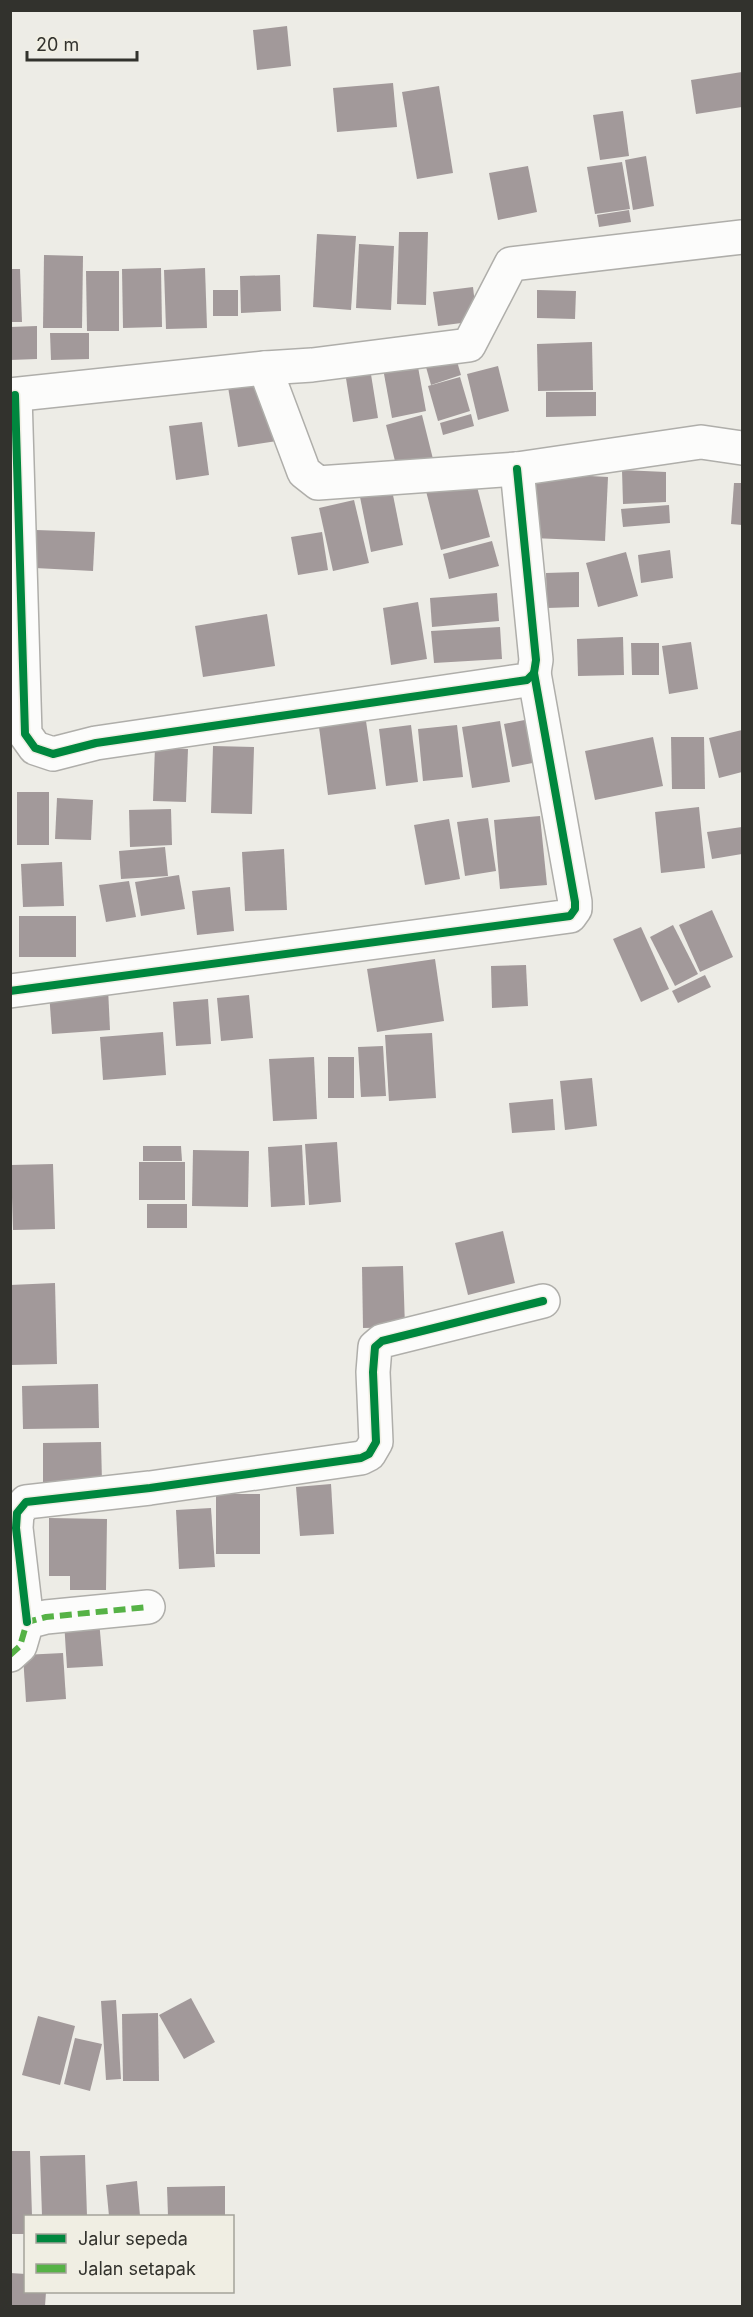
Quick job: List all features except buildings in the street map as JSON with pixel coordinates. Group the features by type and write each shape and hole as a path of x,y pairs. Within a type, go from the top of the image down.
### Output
{"street":[{"path":"534,672 527,680 516,683 96,743 53,754 35,748 25,734 13,395 312,365 469,345 511,264 742,237"},
{"path":"265,368 303,472 318,483 517,469 701,442 742,448"},
{"path":"10,991 570,916 575,909 575,902 534,672 536,660 517,469"},
{"path":"10,1654 20,1646 27,1622 16,1528 17,1513 26,1502 150,1488 361,1458 369,1454 376,1442 372,1372 375,1347 382,1341 543,1301"},
{"path":"27,1622 46,1617 148,1607"}],"marked path":[{"path":"10,1655 20,1646 27,1622 46,1617 148,1607"}],"cycle path":[{"path":"15,395 25,734 35,748 53,754 96,743 527,680 534,673 536,660 517,469"},
{"path":"10,991 570,916 575,909 575,902 534,673"},
{"path":"27,1622 16,1528 17,1513 26,1502 150,1488 361,1458 369,1454 376,1442 373,1372 375,1347 382,1341 543,1301"}]}
